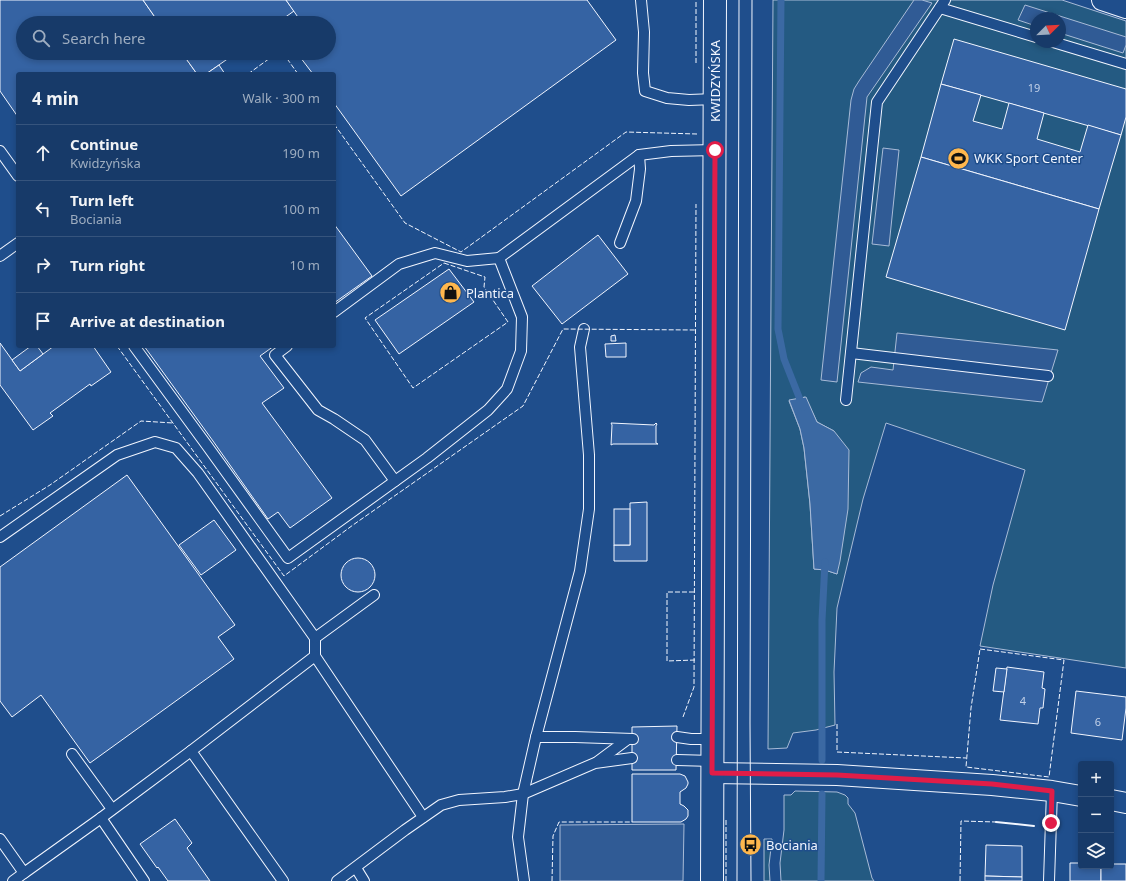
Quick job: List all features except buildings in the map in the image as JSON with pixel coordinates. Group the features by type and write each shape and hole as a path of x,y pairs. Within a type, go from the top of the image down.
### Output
{"street":[{"name":"KWIDZYŃSKA","path":"712,881 715,0"},
{"path":"1102,0 1126,8"},
{"path":"712,767 992,784 1078,795"},
{"path":"1114,801 1126,803"}],"lane":[{"path":"641,0 644,32 643,72 645,91 667,98 689,100 715,99"},
{"path":"846,400 877,102 943,4 1030,35"},
{"path":"1066,46 1126,64"},
{"path":"0,150 16,173"},
{"path":"336,311 399,264 434,253 467,261 499,258 639,155 671,151 715,150"},
{"path":"620,243 636,201 640,169 639,155"},
{"path":"0,256 16,244"},
{"path":"135,348 288,558 427,458 488,410 507,389 521,351 522,317 499,258"},
{"path":"524,881 518,837 523,794 536,737 580,571 589,509 589,455 580,347 584,329"},
{"path":"284,348 275,355 318,410 365,440 395,481"},
{"path":"851,353 1048,376"},
{"path":"0,537 117,454 155,442 176,448 198,473 315,638 315,656 423,817"},
{"path":"315,638 374,595"},
{"path":"13,881 191,751 315,656"},
{"path":"338,881 441,805 459,800 505,797 523,794 595,763 630,739 536,737"},
{"path":"677,737 712,739"},
{"path":"191,751 284,881"},
{"path":"72,754 112,809"},
{"path":"595,763 632,758"},
{"path":"677,760 712,767"},
{"path":"1049,881 1052,791"},
{"path":"101,818 144,881"},
{"path":"0,839 24,873"},
{"path":"356,868 364,881"}],"shaded area":[{"name":"WKK Sport Center","path":"773,0 1062,0 1126,21 1126,668 980,646 993,585 1025,470 886,423 863,499 837,608 834,672 835,725 816,730 793,733 787,748 768,749","holes":["805,397 817,422 834,431 837,574 825,570 814,569 810,504 804,448 800,429 789,401"]},
{"path":"914,0 922,0 932,3 867,97 837,382 821,380 851,100 854,89 859,81"},
{"path":"1025,5 1047,12 1030,12 1030,24 1018,20"},
{"path":"1066,18 1126,37 1126,45 1123,53 1066,35"},
{"path":"883,148 899,150 889,246 872,244"},
{"path":"897,333 1058,350 1042,402 858,382 861,373 871,367 893,370"},
{"path":"806,397 817,422 834,431 849,450 848,509 837,574 825,570 814,569 810,504 804,448 800,429 789,400"},
{"path":"795,791 837,792 848,798 848,804 855,813 874,881 781,881 780,863 784,830 784,795 791,795"},
{"path":"684,824 683,881 560,881 560,825"},
{"path":"764,839 772,839 769,865 770,881 764,881"}],"waterway":[{"path":"781,0 778,329 784,359 803,407"},
{"path":"822,760 822,620 825,562"},
{"path":"821,881 822,794"}],"tram line":[{"path":"737,881 739,0"},
{"path":"751,881 752,0"}],"fence":[{"path":"696,0 696,63"},
{"path":"251,72 267,60"},
{"path":"288,60 297,72"},
{"path":"336,127 405,223 461,252 626,132 697,134"},
{"path":"683,717 694,687 696,204"},
{"path":"444,263 485,277 484,287 508,322 413,388 365,318 444,263"},
{"path":"118,348 284,576 353,525 523,406 563,329 695,330"},
{"path":"0,516 50,485 141,421 173,423"},
{"path":"695,592 667,592 667,661 695,660"},
{"path":"980,649 1064,660 1049,777 966,767 971,708 980,649"},
{"path":"837,724 837,752 966,758"},
{"path":"726,819 726,881"},
{"path":"960,881 961,821 996,822"},
{"path":"552,881 553,836 559,822 632,822"}],"wall":[{"path":"996,822 1034,826"}],"place":[{"name":"WKK Sport Center","path":"958,158"},
{"name":"Plantica","path":"451,293"},
{"name":"Bociania","path":"751,845"}],"route":[{"path":"715,150 712,773 837,775 992,784 1052,791 1051,823"}]}
